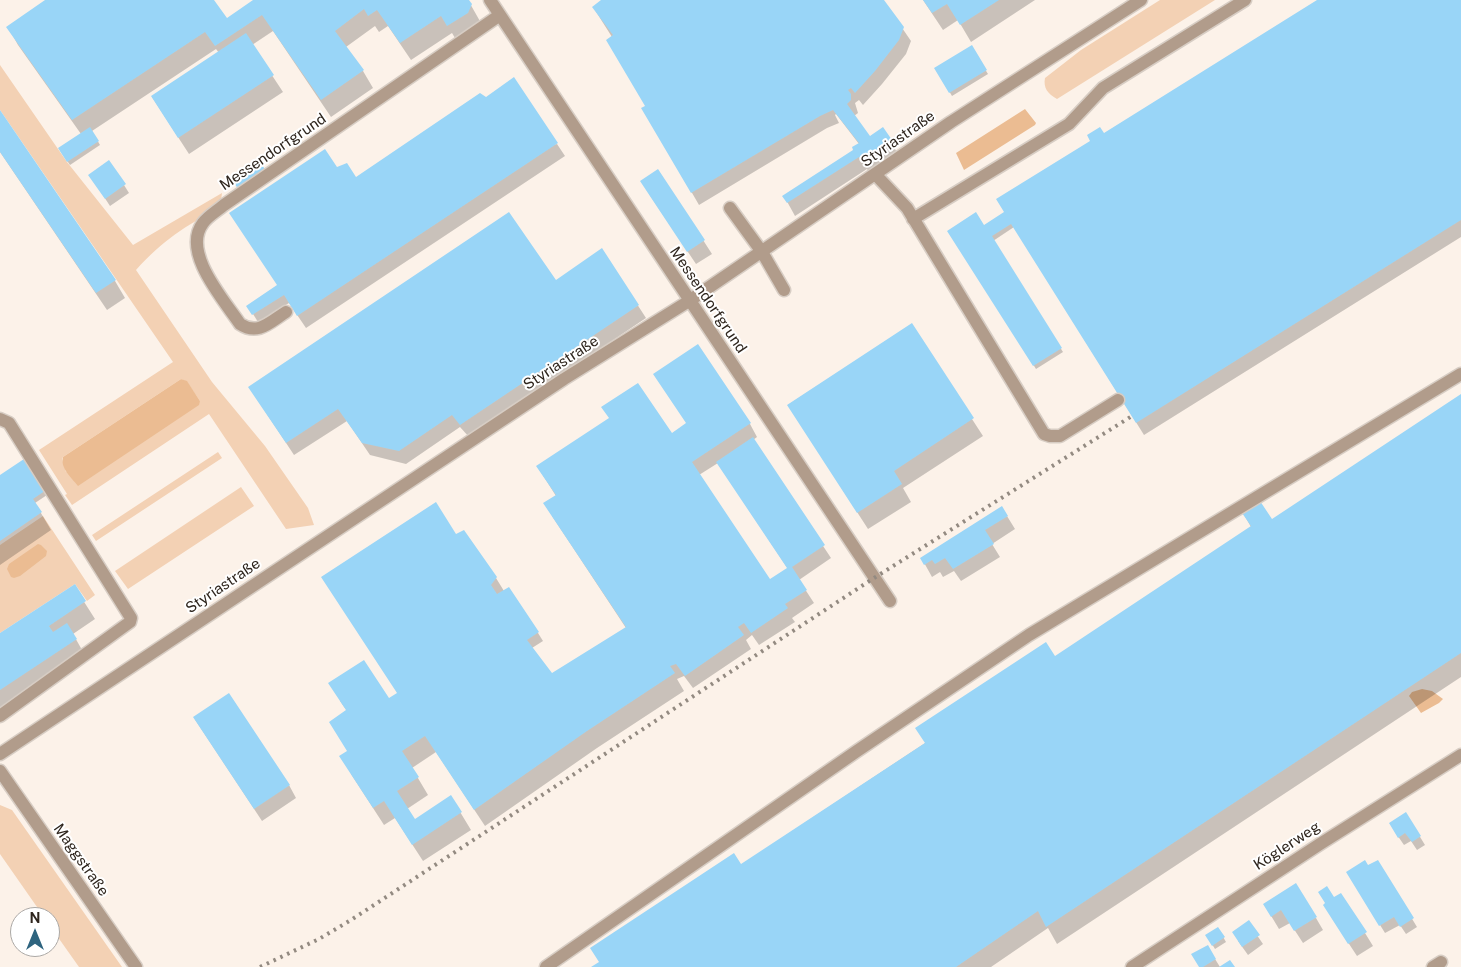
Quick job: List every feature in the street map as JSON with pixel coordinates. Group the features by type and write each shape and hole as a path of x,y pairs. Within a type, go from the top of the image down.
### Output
{"street":[{"name":"Messendorfgrund","path":"490,0 890,601"},
{"name":"Styriastraße","path":"0,754 564,379 690,301 951,122 1141,0"},
{"path":"913,219 1069,124 1103,88 1244,0"},
{"name":"Messendorfgrund","path":"286,312 256,329 248,329 240,324 205,273 199,259 197,236 203,223 224,205 500,15"},
{"path":"875,174 907,208 1044,434 1060,436 1118,400"},
{"path":"730,208 762,252 784,290"},
{"path":"546,967 849,756 1029,634 1461,374"},
{"path":"0,419 9,423 131,618 130,622 0,716"},
{"name":"Köglerweg","path":"1132,967 1320,844 1461,755"},
{"name":"Maggstraße","path":"0,771 4,786 136,967"}],"shaded area":[{"path":"1160,0 1215,0 1057,99 1049,93 1045,85 1045,78 1081,50"},
{"path":"0,65 67,162 133,245 222,193 220,208 175,235 156,250 136,270 212,382 265,446 308,508 314,525 286,529 209,414 72,505 39,450 173,362 0,110","holes":["181,379 187,382 200,401 66,472 63,457"]},
{"path":"1025,109 1036,123 1035,125 964,170 956,153"},
{"path":"181,379 187,381 200,401 199,405 78,486 65,469 62,461 63,457"},
{"path":"218,452 222,458 96,541 92,535"},
{"path":"241,487 254,506 128,589 115,571"},
{"path":"43,516 95,595 87,601 75,584 0,633 0,545"},
{"path":"38,544 47,551 46,556 20,576 11,577 7,569 9,564"},
{"path":"1422,689 1432,691 1443,699 1421,713 1409,696 1412,692"},
{"path":"0,805 12,810 122,967 79,967 60,940 60,907 37,907 0,854"}],"building":[{"path":"45,0 214,0 227,18 253,0 469,0 472,4 468,13 447,26 441,16 400,43 377,10 368,16 364,9 335,31 364,70 321,100 262,15 215,46 205,32 72,120 6,27"},
{"path":"601,0 884,0 904,27 899,40 875,71 855,93 851,88 848,90 851,94 851,100 847,104 870,136 883,127 892,140 861,161 859,157 787,203 782,196 853,150 852,147 859,143 833,110 691,193 641,108 645,106 606,40 613,35 592,7"},
{"path":"923,0 999,0 960,25 947,4 932,13"},
{"path":"1317,0 1461,0 1461,220 1136,423 1011,224 992,236 1062,348 1033,366 947,231 976,212 984,225 1004,212 996,199 1090,141 1087,135 1100,127 1104,133"},
{"path":"246,33 274,75 178,138 151,96"},
{"path":"972,45 987,70 949,93 934,68"},
{"path":"514,77 558,143 297,316 284,295 252,315 246,306 277,285 229,213 325,149 337,167 347,163 356,177 480,93 486,97"},
{"path":"0,110 116,280 96,293 0,152"},
{"path":"90,127 99,141 67,162 58,148"},
{"path":"109,160 126,184 105,199 88,175"},
{"path":"261,163 266,171 238,189 233,181"},
{"path":"658,169 705,240 687,252 640,181"},
{"path":"509,212 556,280 602,248 639,305 460,425 452,415 399,451 362,443 338,409 286,443 248,387"},
{"path":"912,323 974,418 894,471 902,484 857,513 787,405"},
{"path":"698,344 751,423 692,462 770,579 787,568 716,462 753,437 825,545 792,567 807,590 785,604 788,608 751,633 744,623 738,627 744,635 685,676 676,664 670,666 675,673 587,731 474,810 425,736 402,751 419,777 397,791 415,819 451,795 462,812 412,845 384,801 373,808 339,756 347,751 329,722 346,710 328,683 364,660 389,698 397,693 321,577 436,502 456,534 464,530 497,577 491,585 497,594 509,587 539,632 527,640 552,673 626,627 543,503 556,495 536,466 609,418 601,407 638,383 672,433 686,423 653,374"},
{"path":"1461,394 1461,653 1046,927 1038,911 956,967 591,967 599,962 590,948 734,853 741,864 925,743 915,728 1046,642 1055,656 1251,526 1242,513 1260,501 1272,519"},
{"path":"27,457 49,488 33,499 42,512 0,541 0,475"},
{"path":"1002,506 1008,516 985,530 994,544 953,569 945,558 935,564 932,560 924,565 920,558"},
{"path":"75,584 86,601 49,626 53,632 67,623 77,639 0,690 0,633"},
{"path":"229,693 290,785 254,809 193,717"},
{"path":"1406,812 1421,836 1412,842 1405,833 1398,838 1389,823"},
{"path":"1365,860 1368,865 1378,860 1414,918 1400,927 1394,917 1379,926 1346,872"},
{"path":"1296,883 1317,917 1294,931 1281,910 1271,917 1263,904"},
{"path":"1327,886 1334,897 1341,893 1367,932 1348,944 1323,905 1325,903 1318,892"},
{"path":"1249,920 1260,935 1242,947 1232,932"},
{"path":"1218,927 1225,937 1212,946 1205,935"},
{"path":"1208,945 1216,959 1203,967 1199,967 1191,954"},
{"path":"1230,960 1235,967 1219,967"}],"railway":[{"path":"260,967 319,939 351,920 874,578 1132,416"}]}
